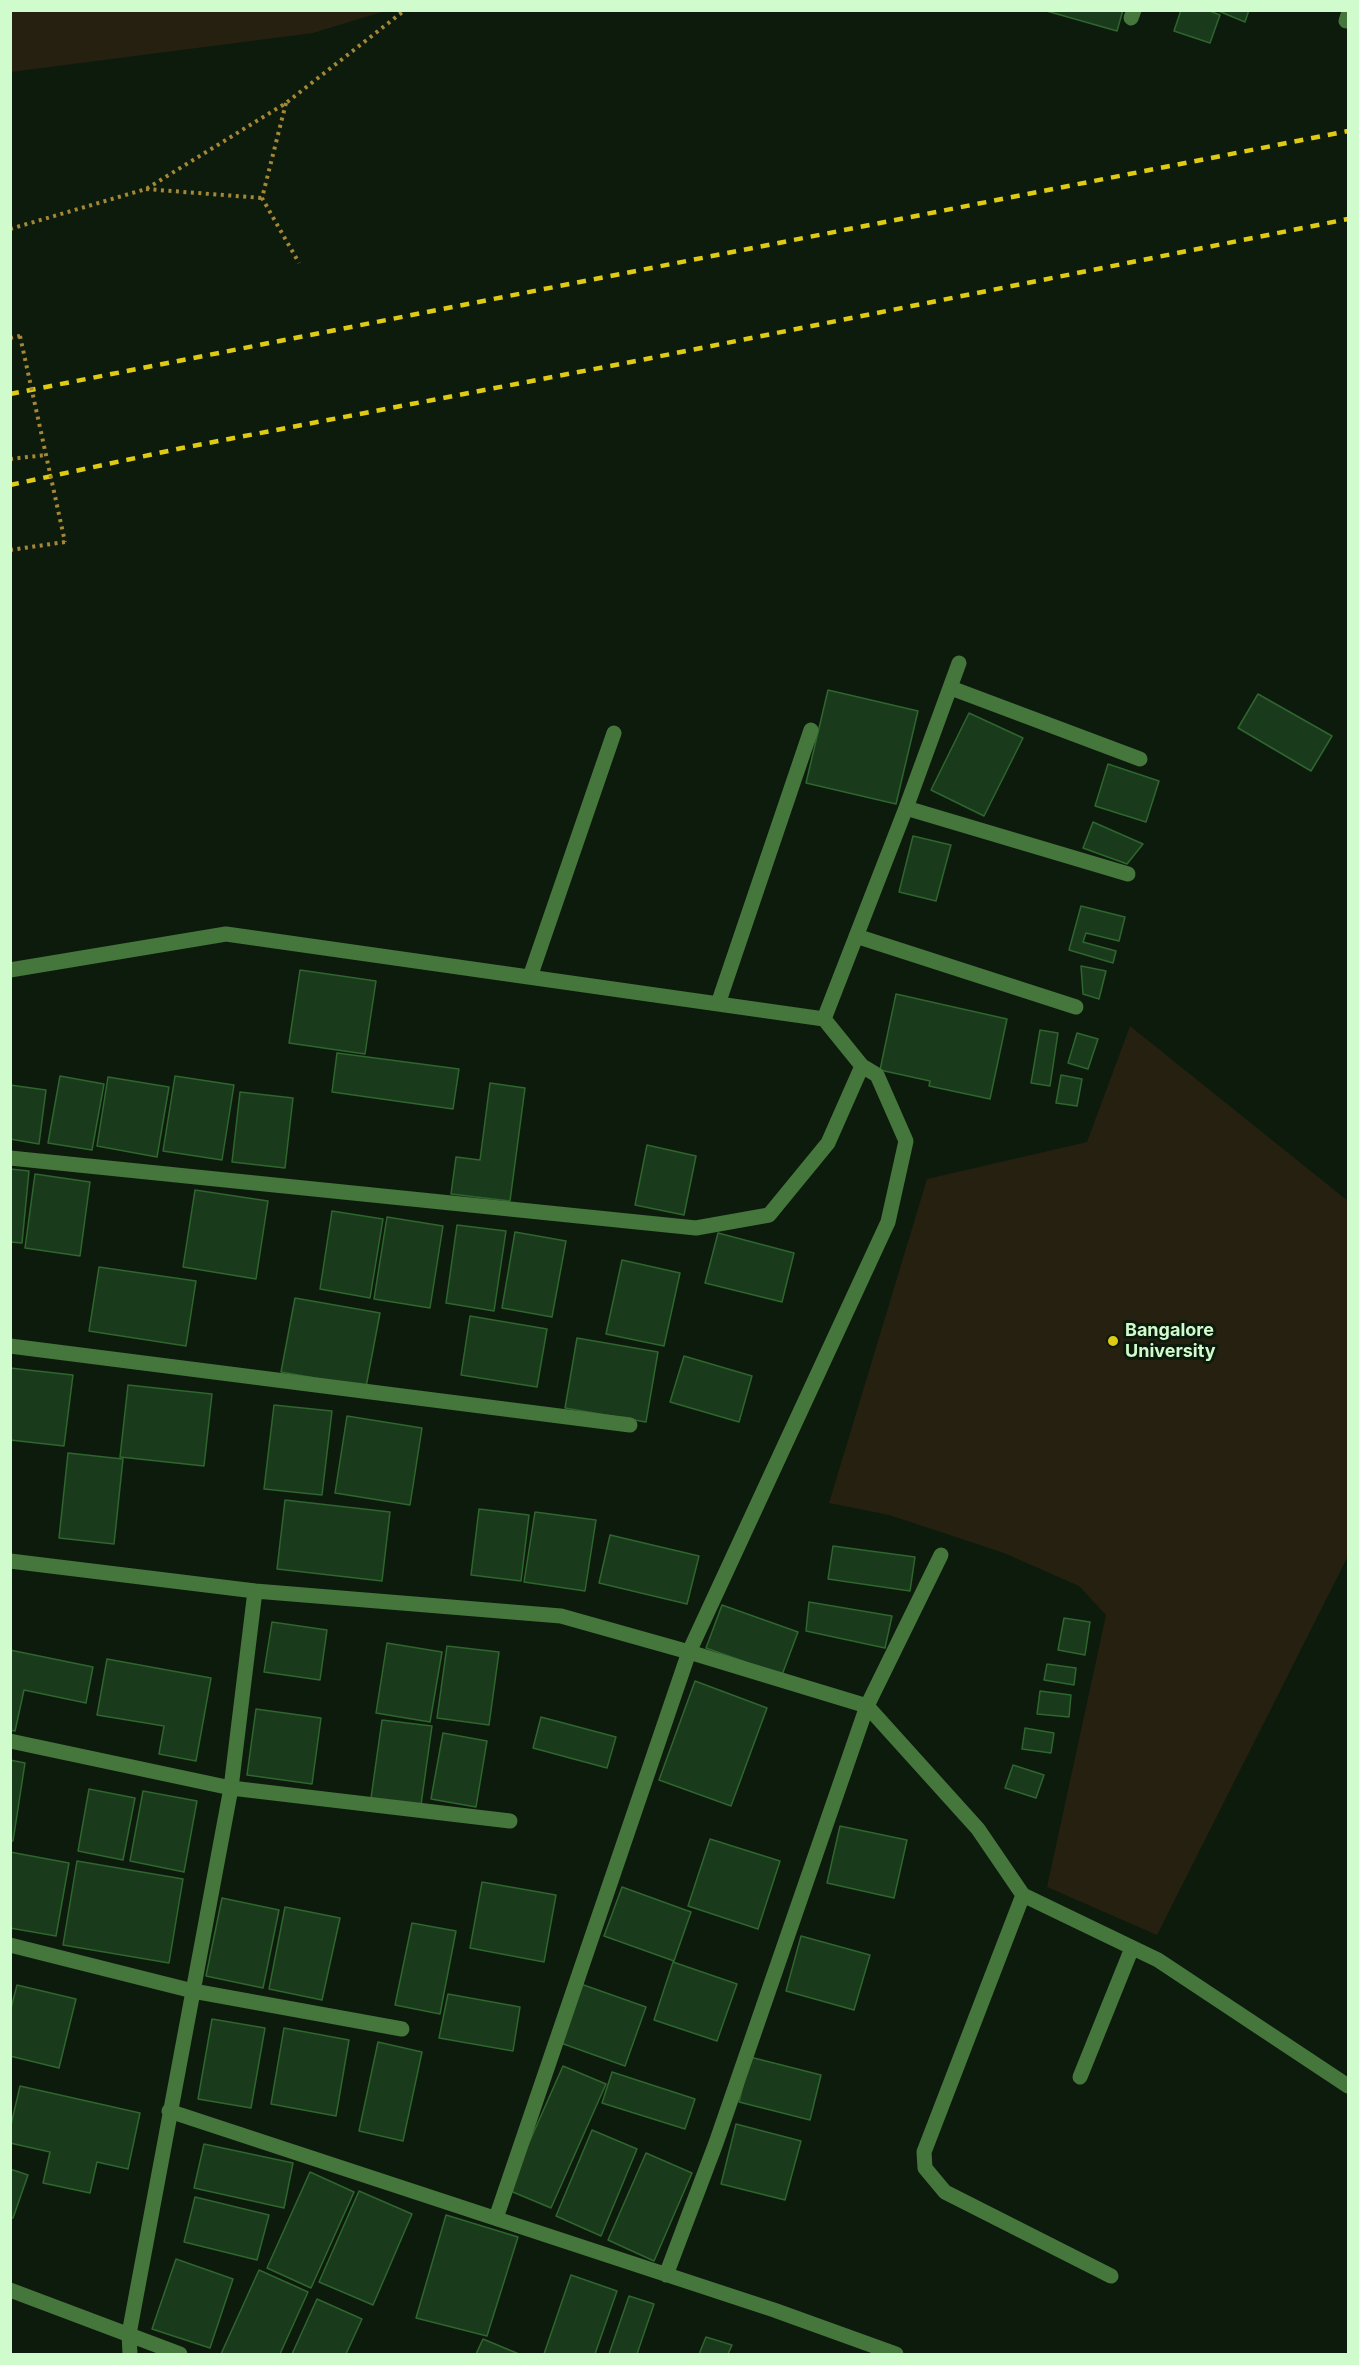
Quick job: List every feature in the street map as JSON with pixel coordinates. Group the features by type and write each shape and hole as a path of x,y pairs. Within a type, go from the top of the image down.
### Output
{"street":[{"path":"824,1019 906,808 959,663"},
{"path":"951,688 1140,759"},
{"path":"718,1004 811,730"},
{"path":"530,977 614,733"},
{"path":"906,808 1128,874"},
{"path":"10,970 226,934 824,1019 862,1066 877,1076 906,1141 888,1222 689,1652 496,2218"},
{"path":"856,936 1076,1007"},
{"path":"10,1158 696,1228 769,1215 828,1143 862,1066"},
{"path":"10,1346 630,1425"},
{"path":"666,2275 716,2143 867,1706 941,1555"},
{"path":"10,1561 255,1591 561,1616 867,1706 978,1829 1023,1895 1158,1960 1348,2086"},
{"path":"130,2355 129,2334 231,1788 255,1591"},
{"path":"10,1741 231,1788 510,1821"},
{"path":"1023,1895 924,2152 925,2168 945,2192 1111,2276"},
{"path":"10,1945 193,1991 402,2029"},
{"path":"1080,2077 1132,1948"},
{"path":"170,2111 774,2310 896,2355"},
{"path":"10,2290 180,2355"}],"path":[{"path":"10,229 146,189 286,103 405,10"},
{"path":"286,103 262,198 299,262"},
{"path":"146,189 262,198"},
{"path":"10,338 20,336 65,542 10,550"},
{"path":"10,459 46,455"}],"shaded area":[{"path":"10,11 385,11 313,33 11,72"},
{"path":"1130,1026 1348,1201 1348,1556 1157,1935 1047,1887 1106,1615 1079,1586 1004,1553 889,1515 829,1503 927,1179 1087,1142"}],"building":[{"path":"1043,10 1123,10 1117,31"},
{"path":"1181,10 1207,10 1220,15 1210,43 1174,31"},
{"path":"1216,10 1249,10 1245,22"},
{"path":"828,690 918,711 896,804 806,783"},
{"path":"1258,694 1332,736 1311,771 1238,728"},
{"path":"969,713 1023,738 984,816 931,790"},
{"path":"1108,764 1159,781 1146,822 1095,806"},
{"path":"1093,822 1143,844 1127,864 1083,848"},
{"path":"913,836 951,845 936,901 899,892"},
{"path":"1081,906 1125,917 1119,941 1086,933 1083,942 1116,951 1113,963 1069,950"},
{"path":"1081,966 1106,971 1099,999 1083,994"},
{"path":"300,970 376,981 365,1054 289,1043"},
{"path":"896,994 1007,1019 990,1099 929,1086 930,1081 880,1070"},
{"path":"1040,1030 1058,1033 1050,1086 1031,1083"},
{"path":"1077,1033 1098,1039 1088,1069 1068,1063"},
{"path":"337,1053 459,1069 453,1109 332,1092"},
{"path":"1061,1075 1082,1079 1077,1106 1056,1103"},
{"path":"60,1076 104,1084 92,1150 48,1143"},
{"path":"175,1076 234,1085 222,1160 163,1151"},
{"path":"108,1077 169,1087 157,1157 97,1146"},
{"path":"490,1083 525,1088 510,1201 451,1194 456,1157 480,1160"},
{"path":"10,1085 46,1090 39,1144 10,1139"},
{"path":"240,1092 293,1098 285,1168 232,1162"},
{"path":"647,1145 696,1156 684,1215 635,1205"},
{"path":"10,1169 29,1171 22,1243 10,1242"},
{"path":"35,1174 90,1182 80,1256 25,1248"},
{"path":"195,1190 268,1201 256,1279 183,1267"},
{"path":"332,1211 383,1219 370,1298 320,1289"},
{"path":"387,1217 443,1226 430,1308 374,1299"},
{"path":"457,1225 506,1231 494,1311 446,1303"},
{"path":"515,1232 566,1241 552,1317 502,1308"},
{"path":"718,1233 794,1253 782,1302 705,1283"},
{"path":"622,1260 680,1273 664,1346 606,1334"},
{"path":"99,1267 196,1281 186,1346 89,1331"},
{"path":"295,1298 380,1313 366,1387 281,1372"},
{"path":"470,1316 547,1329 537,1387 461,1375"},
{"path":"577,1338 658,1352 646,1422 565,1408"},
{"path":"684,1356 752,1376 739,1422 670,1402"},
{"path":"10,1368 73,1375 64,1446 10,1440"},
{"path":"128,1385 212,1394 204,1466 120,1457"},
{"path":"274,1405 332,1411 322,1495 264,1489"},
{"path":"347,1416 422,1428 410,1505 335,1493"},
{"path":"68,1453 123,1459 114,1544 59,1538"},
{"path":"285,1500 390,1512 382,1581 277,1569"},
{"path":"479,1509 529,1515 521,1581 471,1575"},
{"path":"535,1512 596,1520 585,1591 524,1582"},
{"path":"610,1535 699,1556 687,1604 599,1583"},
{"path":"833,1546 915,1557 910,1591 828,1579"},
{"path":"809,1602 892,1616 885,1648 806,1631"},
{"path":"722,1605 798,1632 782,1675 706,1648"},
{"path":"1064,1618 1090,1622 1085,1655 1058,1650"},
{"path":"272,1622 327,1630 320,1680 264,1672"},
{"path":"387,1643 442,1652 430,1722 376,1713"},
{"path":"447,1646 499,1652 489,1725 437,1718"},
{"path":"10,1650 93,1667 86,1703 24,1690 15,1731 10,1730"},
{"path":"107,1659 211,1678 196,1761 159,1754 164,1726 97,1715"},
{"path":"1047,1664 1076,1668 1074,1685 1044,1680"},
{"path":"695,1681 767,1708 731,1806 659,1780"},
{"path":"1040,1691 1071,1695 1069,1717 1037,1714"},
{"path":"256,1709 321,1718 312,1784 247,1775"},
{"path":"541,1717 616,1737 607,1768 533,1748"},
{"path":"382,1720 432,1726 421,1805 371,1798"},
{"path":"1025,1728 1054,1733 1051,1753 1022,1749"},
{"path":"443,1733 487,1741 476,1807 431,1799"},
{"path":"10,1760 25,1763 13,1841 10,1840"},
{"path":"1013,1765 1044,1775 1036,1798 1005,1788"},
{"path":"89,1789 135,1798 123,1860 78,1851"},
{"path":"143,1791 197,1801 184,1872 130,1861"},
{"path":"840,1826 907,1840 894,1898 827,1883"},
{"path":"710,1839 780,1861 758,1929 688,1906"},
{"path":"10,1852 69,1863 56,1936 10,1928"},
{"path":"77,1861 183,1879 169,1963 63,1945"},
{"path":"482,1882 556,1895 544,1962 470,1948"},
{"path":"622,1887 691,1912 674,1961 604,1936"},
{"path":"222,1898 279,1910 263,1988 206,1976"},
{"path":"285,1907 340,1918 322,2000 269,1989"},
{"path":"412,1923 456,1931 440,2014 395,2005"},
{"path":"801,1936 870,1955 854,2010 786,1991"},
{"path":"673,1962 737,1984 717,2041 654,2020"},
{"path":"578,1983 646,2007 625,2066 558,2042"},
{"path":"17,1985 76,1999 59,2068 10,2056 10,2012"},
{"path":"448,1994 520,2007 513,2051 439,2038"},
{"path":"212,2019 265,2028 251,2108 198,2099"},
{"path":"284,2028 349,2040 336,2116 271,2104"},
{"path":"378,2042 422,2052 403,2141 359,2131"},
{"path":"750,2057 821,2075 810,2120 739,2102"},
{"path":"563,2066 606,2084 551,2208 508,2190"},
{"path":"612,2072 695,2099 685,2129 602,2103"},
{"path":"20,2086 140,2113 128,2169 97,2162 90,2193 43,2183 50,2152 10,2143 10,2129"},
{"path":"736,2124 801,2141 785,2200 721,2184"},
{"path":"592,2130 637,2149 601,2236 556,2216"},
{"path":"204,2144 293,2163 284,2208 194,2188"},
{"path":"646,2153 692,2173 654,2261 608,2240"},
{"path":"10,2169 28,2175 13,2218 10,2218"},
{"path":"310,2172 354,2192 311,2288 267,2268"},
{"path":"359,2191 412,2214 373,2305 319,2282"},
{"path":"195,2197 269,2215 257,2260 184,2242"},
{"path":"446,2215 518,2237 487,2336 416,2318"},
{"path":"176,2259 233,2279 210,2348 152,2329"},
{"path":"259,2270 308,2292 280,2354 221,2354"},
{"path":"571,2275 617,2291 595,2354 544,2354"},
{"path":"629,2296 654,2304 637,2354 609,2354"},
{"path":"317,2299 362,2319 346,2354 292,2354"},
{"path":"706,2337 732,2345 728,2354 699,2354"},
{"path":"483,2339 519,2354 476,2354"}],"railway":[{"path":"10,394 1348,131"},
{"path":"10,485 182,448 636,361 1348,219"}],"place":[{"name":"Bangalore University","path":"1113,1341"}]}
